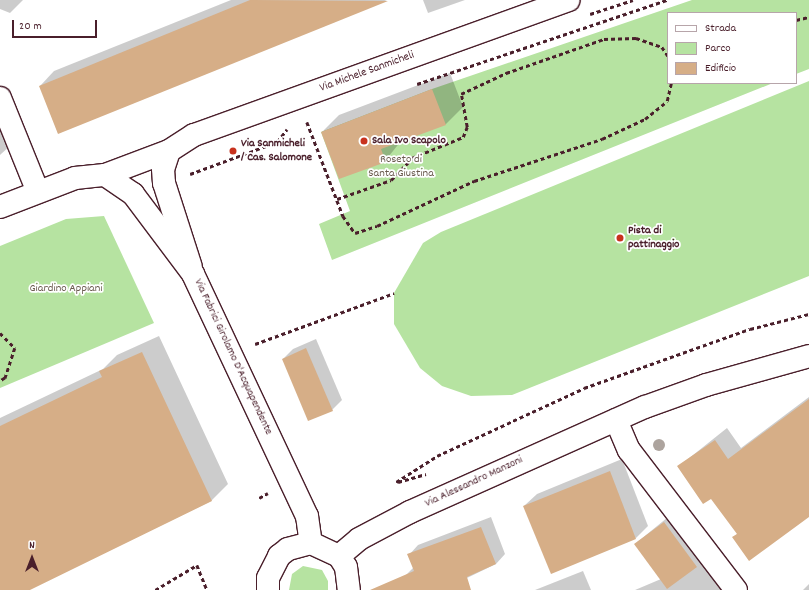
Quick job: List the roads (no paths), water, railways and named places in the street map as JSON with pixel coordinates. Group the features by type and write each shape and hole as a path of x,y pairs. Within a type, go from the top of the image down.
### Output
{"street":[{"name":"Via Michele Sanmicheli","path":"0,207 75,178 105,175 169,151 194,135 568,0"},
{"path":"0,98 38,192"},
{"path":"169,151 163,169 164,183 193,274"},
{"name":"Via Fabrici Girolamo D'Acquapendente","path":"105,175 133,194 193,274 307,516 311,543"},
{"name":"Via Alessandro Manzoni","path":"339,556 359,539 410,512 674,395 809,356"},
{"path":"616,420 629,450 736,590"},
{"path":"263,590 268,590 268,578 279,556 288,549 311,543 339,556 348,573 349,590"}],"place":[{"name":"Sala Ivo Scapolo","path":"364,141"},
{"name":"Via Sanmicheli / Cas. Salomone","path":"233,151"},
{"name":"Pista di pattinaggio","path":"620,238"}],"park label":[{"name":"Roseto di Santa Giustina","path":"401,167"},
{"name":"Giardino Appiani","path":"66,289"}]}
